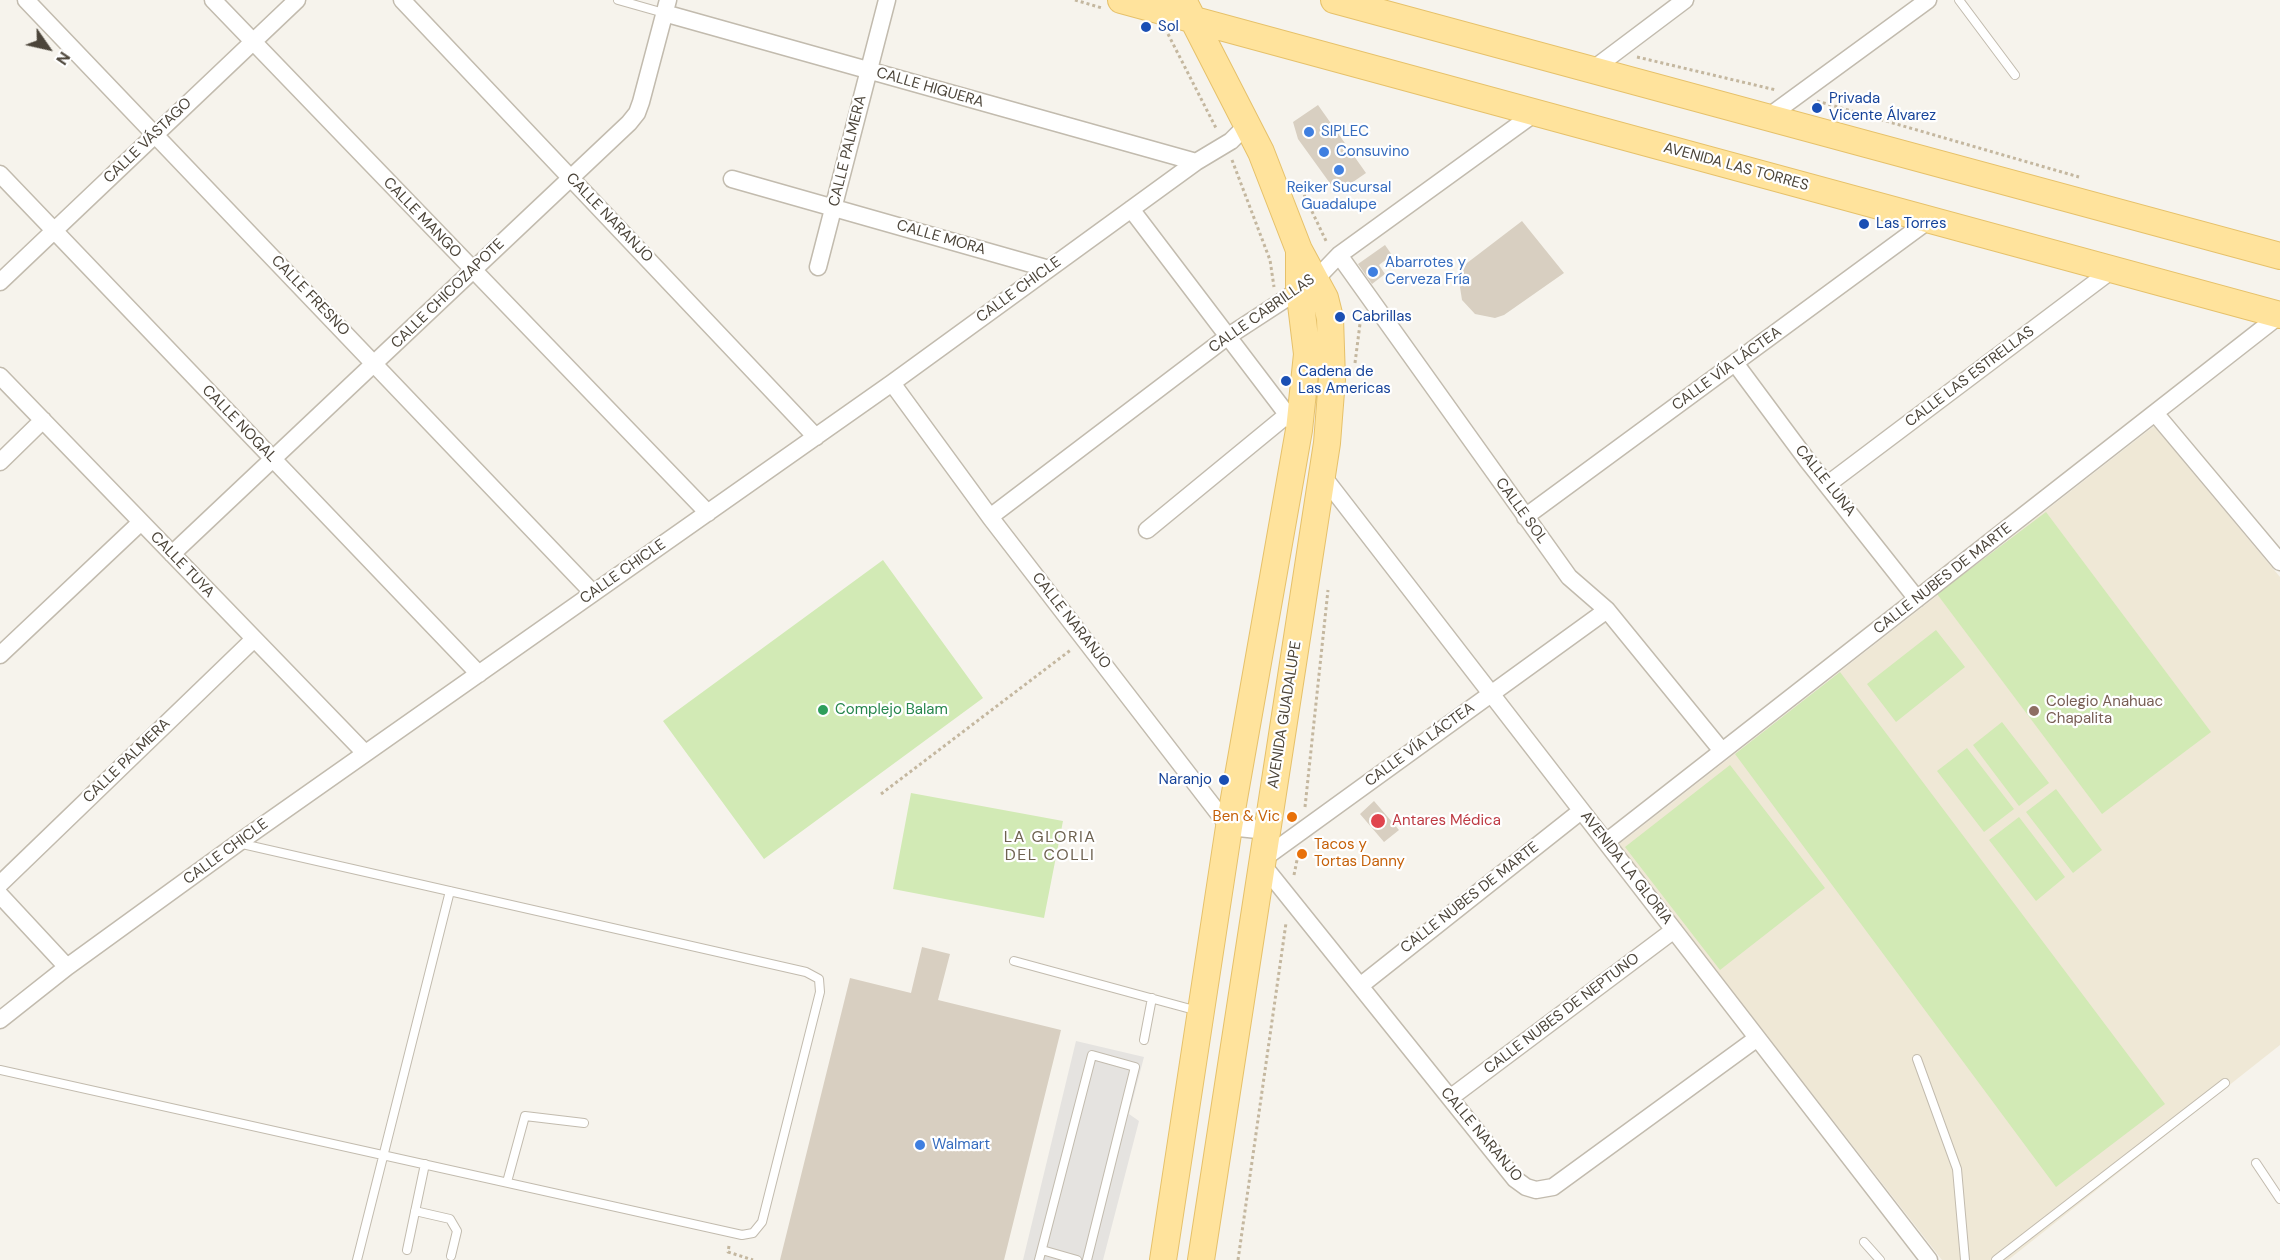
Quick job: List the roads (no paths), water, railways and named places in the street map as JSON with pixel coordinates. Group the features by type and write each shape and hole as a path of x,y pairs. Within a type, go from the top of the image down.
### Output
{"main road":[{"name":"AVENIDA LAS TORRES","path":"1121,0 1188,10 1535,113 2280,315"},
{"path":"1346,1 2280,256"},
{"path":"1163,1260 1293,422 1307,354 1308,283 1299,250 1274,180 1188,10"},
{"name":"AVENIDA GUADALUPE","path":"1201,1260 1327,443 1332,369 1330,318 1308,283"}],"street":[{"name":"CALLE FRESNO","path":"26,0 593,593"},
{"name":"CALLE MANGO","path":"213,0 708,513"},
{"name":"CALLE VÁSTAGO","path":"0,282 297,0"},
{"name":"CALLE NARANJO","path":"402,0 816,436"},
{"name":"CALLE PALMERA","path":"818,267 887,0"},
{"path":"1592,70 1685,0"},
{"path":"1768,117 1928,0"},
{"name":"CALLE CHICOZAPOTE","path":"172,554 273,461 637,113 666,7"},
{"name":"CALLE HIGUERA","path":"666,7 868,70 1196,162"},
{"name":"CALLE CABRILLAS","path":"990,517 1227,337 1308,283 1339,255 1535,113"},
{"name":"CALLE CHICLE","path":"0,1020 67,967 238,843 892,383 1196,162 1224,145 1247,125"},
{"name":"CALLE NOGAL","path":"0,174 479,674"},
{"name":"CALLE MORA","path":"732,179 1049,268"},
{"path":"1131,209 1293,422 1147,530"},
{"name":"CALLE VÍA LÁCTEA","path":"1526,517 1929,220"},
{"name":"CALLE SOL","path":"1339,255 1569,577 1607,610 1722,751"},
{"name":"CALLE LAS ESTRELLAS","path":"1828,484 2112,270"},
{"name":"CALLE NUBES DE MARTE","path":"1606,842 2280,315"},
{"name":"CALLE LUNA","path":"1735,363 1807,460 1917,599"},
{"name":"CALLE TUYA","path":"0,376 365,753"},
{"name":"CALLE NARANJO","path":"892,383 990,517 1229,827"},
{"path":"2155,413 2280,562"},
{"path":"0,462 43,420"},
{"name":"AVENIDA LA GLORIA","path":"1322,476 1674,930 1756,1040 1929,1260"},
{"path":"0,655 141,522"},
{"name":"CALLE VÍA LÁCTEA","path":"1262,861 1607,610"},
{"name":"CALLE PALMERA","path":"0,884 254,639"},
{"name":"CALLE NUBES DE MARTE","path":"1360,986 1581,810"},
{"path":"1229,827 1267,831"},
{"name":"CALLE NARANJO","path":"1262,861 1515,1179 1526,1188 1536,1190 1553,1187 1756,1040"},
{"path":"0,895 67,967"},
{"name":"CALLE NUBES DE NEPTUNO","path":"1450,1098 1674,930"}],"lane":[{"path":"618,0 666,7"},
{"path":"1959,0 2015,75"},
{"path":"0,1070 742,1236 753,1233 762,1222 820,992 819,979 806,972 238,843"},
{"path":"357,1260 450,891"},
{"path":"1014,961 1202,1012"},
{"path":"1144,1040 1152,998"},
{"path":"1039,1260 1092,1055 1135,1067 1088,1260"},
{"path":"1917,1059 1957,1169 1965,1260"},
{"path":"1996,1260 2225,1083"},
{"path":"507,1182 525,1116 584,1123"},
{"path":"2256,1163 2280,1199"},
{"path":"407,1250 425,1164"},
{"path":"415,1211 450,1219 457,1231 451,1256"},
{"path":"1864,1242 1880,1260"},
{"path":"1042,1250 1077,1260"}],"place":[{"name":"Sol","path":"1146,27"},
{"name":"Privada Vicente Álvarez","path":"1817,108"},
{"name":"SIPLEC","path":"1309,132"},
{"name":"Consuvino","path":"1324,152"},
{"name":"Reiker Sucursal Guadalupe","path":"1339,170"},
{"name":"Las Torres","path":"1864,224"},
{"name":"Abarrotes y Cerveza Fría","path":"1373,272"},
{"name":"Cabrillas","path":"1340,317"},
{"name":"Cadena de Las Americas","path":"1286,381"},
{"name":"Complejo Balam","path":"823,710"},
{"name":"Colegio Anahuac Chapalita","path":"2034,711"},
{"name":"Naranjo","path":"1224,780"},
{"name":"Ben & Vic","path":"1292,817"},
{"name":"Antares Médica","path":"1378,821"},
{"name":"Tacos y Tortas Danny","path":"1302,854"},
{"name":"Walmart","path":"920,1145"}],"district":[{"name":"LA GLORIA DEL COLLI","path":"1050,847"}]}
